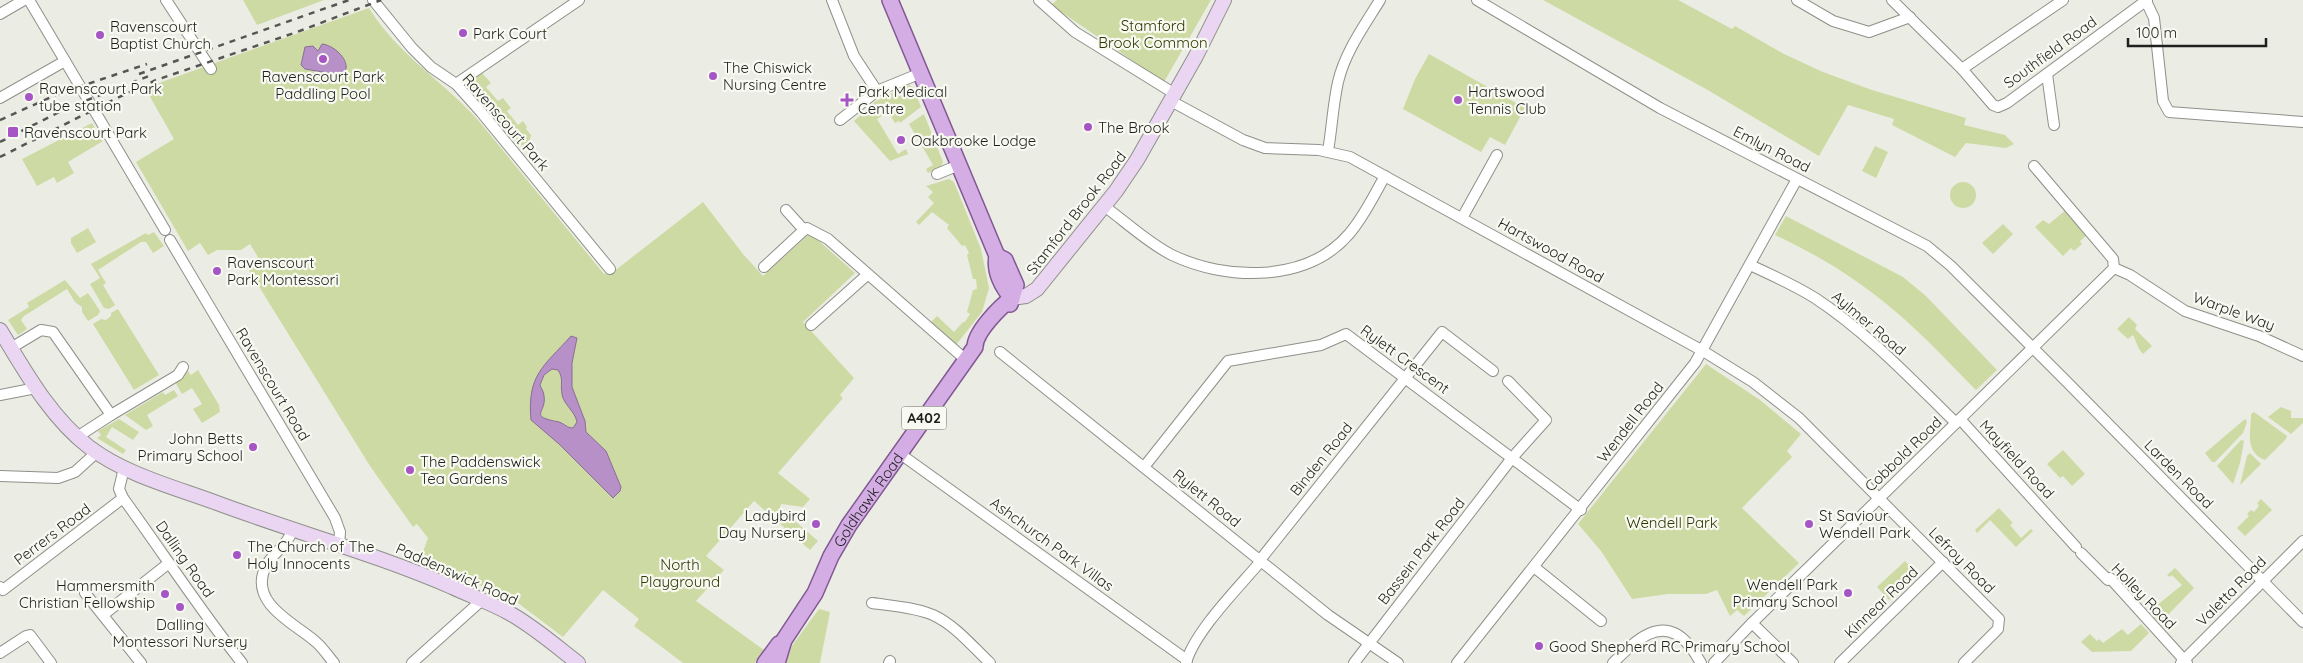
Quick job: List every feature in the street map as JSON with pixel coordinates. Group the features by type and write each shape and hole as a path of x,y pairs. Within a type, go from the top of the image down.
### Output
{"main road":[{"path":"890,0 998,256 995,265 1004,289 1012,298"},
{"name":"Stamford Brook Road","path":"1012,298 1026,296 1038,288 1104,206 1133,166 1173,98 1224,0"},
{"name":"Goldhawk Road","path":"777,663 784,640 815,593 831,556 846,530 976,347 975,340 1002,306 1012,298"},
{"path":"0,330 36,388 77,437 96,452 124,468"},
{"name":"Paddenswick Road","path":"124,468 292,531 400,565 482,600 512,614 578,663"},
{"path":"765,663 777,644 784,640"}],"street":[{"path":"0,14 24,0"},
{"path":"28,0 164,230"},
{"name":"Ravenscourt Park","path":"373,0 412,48 432,67 456,84 500,134 610,269"},
{"path":"456,84 579,0"},
{"path":"832,0 854,56 877,91"},
{"path":"1328,151 1338,82 1343,66 1380,0"},
{"name":"Emlyn Road","path":"1477,0 1660,108 1927,246 1951,266 2033,348"},
{"path":"1797,0 1834,21 1869,32 1910,18"},
{"path":"1895,3 1908,0"},
{"path":"1895,3 1962,68 2063,0"},
{"path":"2147,0 2154,18 2163,101 2169,112 2303,122"},
{"name":"Southfield Road","path":"1962,68 1994,105 2001,106 2147,0"},
{"name":"Hartswood Road","path":"1046,2 1075,32 1173,98 1259,147 1277,150 1328,151 1350,157 1702,351 1753,382 1788,409 1879,499"},
{"path":"168,3 211,69"},
{"path":"0,98 64,61"},
{"path":"840,120 877,91 920,73"},
{"path":"2046,74 2054,125"},
{"path":"1462,218 1497,155"},
{"path":"937,174 959,165"},
{"path":"2034,166 2113,259 2114,268"},
{"path":"1104,206 1162,249 1188,262 1237,271 1282,271 1313,262 1343,240 1364,214 1385,176"},
{"name":"Wendell Road","path":"1457,663 1581,510 1689,371 1702,351 1797,179"},
{"path":"786,210 804,230"},
{"path":"764,267 807,228 828,239 867,275 919,316 966,360"},
{"name":"Ravenscourt Road","path":"170,240 335,518 340,532 339,546"},
{"name":"Aylmer Road","path":"1750,265 1813,297 1852,325 1958,421"},
{"name":"Cobbold Road","path":"1714,663 1752,623 2114,268"},
{"name":"Warple Way","path":"2114,268 2130,275 2185,310 2259,336 2303,356"},
{"path":"811,325 867,275"},
{"path":"11,348 40,330 53,332 112,415"},
{"name":"Binden Road","path":"1187,662 1192,647 1213,618 1442,332 1493,371"},
{"name":"Rylett Crescent","path":"1144,467 1228,361 1321,345 1346,334 1581,510"},
{"name":"Larden Road","path":"2033,348 2303,622"},
{"name":"Rylett Road","path":"1000,352 1328,615 1398,663"},
{"path":"77,437 178,375 183,367"},
{"name":"Bassein Park Road","path":"1354,663 1368,642 1512,458 1546,420 1508,381"},
{"path":"0,395 36,388"},
{"name":"Mayfield Road","path":"1958,421 2051,517 2050,519 2079,550"},
{"path":"0,476 58,478 75,472 96,452"},
{"name":"Ashchurch Park Villas","path":"899,453 1187,662"},
{"path":"123,498 119,489 124,468"},
{"name":"Dalling Road","path":"123,498 169,562 201,611 242,663"},
{"name":"Perrers Road","path":"1,590 123,498"},
{"name":"Lefroy Road","path":"1879,499 1995,615 1999,623 1996,631 1964,663"},
{"path":"292,531 286,543 265,568 262,576 264,591 278,614 315,641 334,663"},
{"name":"Valetta Road","path":"2184,662 2303,540"},
{"name":"Holley Road","path":"2079,550 2108,580 2110,578 2184,662"},
{"path":"103,615 169,562"},
{"name":"Kinnear Road","path":"1840,663 1943,562"},
{"path":"1534,567 1601,621"},
{"path":"85,593 141,663"},
{"path":"412,663 482,600"},
{"path":"872,604 903,607 932,615 950,626 990,663"},
{"path":"1752,623 1793,663"},
{"path":"1613,663 1640,638 1652,632 1662,631 1675,634 1682,639 1701,663"},
{"path":"0,653 26,636 33,637 51,663"}],"green space":[{"path":"243,0 324,0 257,25"},
{"name":"Stamford Brook Common","path":"1057,0 1211,0 1164,82 1051,5"},
{"path":"1543,0 1678,0 1732,29 1735,26 1784,54 1823,72 1872,90 1966,118 1964,125 2005,135 2014,144 2006,148 1966,143 1955,157 1892,125 1894,119 1848,105 1819,156 1706,89"},
{"name":"Ravenscourt Park","path":"369,8 393,40 478,120 604,274 617,269 703,202 743,254 763,276 810,233 855,273 803,322 854,378 840,395 843,398 778,473 810,499 803,507 781,504 780,508 818,541 810,550 754,501 706,556 724,570 696,601 764,650 755,663 683,663 634,626 639,619 603,590 563,637 514,600 420,560 428,538 417,524 413,527 370,466 245,264 258,257 250,244 241,250 217,250 208,255 200,243 188,251 136,162 174,139 145,88"},
{"name":"Hartswood Tennis Club","path":"1429,54 1525,108 1505,145 1490,137 1481,152 1403,109 1415,79"},
{"path":"482,73 491,83 486,87 498,101 503,98 511,108 507,111 518,125 523,121 527,127 526,129 531,135 530,140 522,146 469,83"},
{"path":"909,85 913,87 921,107 900,123 899,121 895,123 888,112 877,119 898,154 906,149 908,154 890,161 854,121 876,101"},
{"path":"924,114 943,162 941,167 928,173 926,169 933,165 909,124"},
{"path":"92,123 103,141 68,162 74,173 57,183 54,177 37,186 22,159"},
{"path":"1875,146 1888,152 1876,178 1862,171"},
{"path":"949,179 954,182 981,249 989,288 982,312 956,345 931,322 937,316 954,332 965,322 970,314 967,312 973,290 977,289 976,279 973,279 967,255 969,253 965,245 962,246 947,228 949,225 932,212 919,225 916,222 934,203 928,197 933,192 926,186"},
{"path":"1963,182 1972,186 1976,195 1972,204 1963,208 1954,204 1950,195 1954,186"},
{"path":"2067,209 2088,234 2080,241 2082,244 2074,251 2071,248 2063,256 2035,227 2043,220 2049,224"},
{"path":"1786,216 1903,277 1926,296 1997,370 1976,390 1912,326 1858,282 1809,252 1775,235"},
{"path":"2003,224 2013,234 1993,254 1982,243"},
{"path":"88,228 96,242 77,253 71,243 71,238"},
{"path":"154,232 164,246 153,253 146,242 141,242 98,270 106,283 103,285 115,305 109,309 104,308 90,284 100,278 91,264 146,233 148,235"},
{"path":"65,280 80,298 88,293 100,311 98,315 88,321 82,312 82,307 75,302 67,289 24,316 21,320 27,329 18,335 8,320 29,307 27,303"},
{"path":"118,309 159,375 134,390 93,324 101,319 106,320 111,316 111,313"},
{"path":"2129,317 2137,325 2135,329 2152,346 2143,354 2133,335 2128,339 2117,329"},
{"name":"Wendell Park","path":"1706,364 1760,400 1801,434 1787,451 1792,457 1742,508 1799,563 1744,616 1737,610 1730,616 1717,590 1706,594 1668,594 1632,599 1601,551 1578,524"},
{"path":"187,370 191,375 198,370 219,405 220,412 202,423 193,409 202,404 192,388 182,394 175,382 184,376"},
{"path":"174,390 178,396 147,415 153,426 146,430 125,415 163,392 165,395"},
{"path":"2281,407 2291,411 2291,418 2303,418 2303,423 2291,434 2268,417"},
{"path":"2254,412 2287,436 2265,460 2258,456 2251,447 2251,414"},
{"path":"119,419 139,432 133,440 112,427 106,437 126,450 123,454 97,438 101,435 98,431"},
{"path":"2245,419 2247,422 2243,433 2215,462 2212,462 2205,453"},
{"path":"2241,440 2244,441 2240,463 2233,484 2217,466"},
{"path":"2063,450 2085,474 2072,486 2063,476 2060,478 2047,464"},
{"path":"2250,453 2261,464 2240,485 2247,456"},
{"path":"2261,499 2272,510 2245,536 2237,528 2249,516 2247,514 2251,510 2254,512 2259,506 2257,503"},
{"path":"1999,508 2013,523 2010,525 2021,538 2031,529 2033,531 2016,547 1990,520 1977,533 1975,530"},
{"path":"1905,561 1917,574 1889,600 1877,587"},
{"path":"2175,568 2194,588 2161,622 2152,616 2159,609 2156,606 2182,585 2172,575 2170,577 2167,575"},
{"path":"819,609 830,612 820,663 786,663 791,647"},
{"path":"2141,624 2149,633 2131,651 2092,652 2081,642 2090,634 2097,641 2099,639 2103,643 2122,629 2128,635"}],"shaded area":[{"name":"Ravenscourt Park Paddling Pool","path":"322,44 335,49 345,61 346,69 340,75 305,69 301,65 305,47 313,46 318,51"},
{"path":"571,336 577,338 572,363 572,387 585,421 586,432 606,451 621,487 620,491 613,498 559,444 531,420 530,405 532,392 539,373","holes":["552,369 558,370 563,398 576,418 577,422 573,428 541,416 544,393 540,385 544,375"]}],"railway":[{"path":"139,74 349,0"},
{"path":"0,157 156,80 297,32 381,0"},
{"path":"0,120 58,94 147,64"},
{"path":"0,142 67,108 149,76"}],"place":[{"name":"Park Court","path":"463,33"},
{"name":"Ravenscourt Baptist Church","path":"100,35"},
{"name":"Ravenscourt Park Paddling Pool","path":"323,59"},
{"name":"The Chiswick Nursing Centre","path":"713,76"},
{"name":"Ravenscourt Park tube station","path":"29,97"},
{"name":"Park Medical Centre","path":"847,100"},
{"name":"Hartswood Tennis Club","path":"1458,100"},
{"name":"The Brook","path":"1088,127"},
{"name":"Ravenscourt Park","path":"13,132"},
{"name":"Oakbrooke Lodge","path":"901,140"},
{"name":"Ravenscourt Park Montessori","path":"217,271"},
{"name":"John Betts Primary School","path":"253,447"},
{"name":"The Paddenswick Tea Gardens","path":"410,470"},
{"name":"Ladybird Day Nursery","path":"816,524"},
{"name":"St Saviour Wendell Park","path":"1809,524"},
{"name":"The Church of The Holy Innocents","path":"237,555"},
{"name":"Wendell Park Primary School","path":"1848,593"},
{"name":"Hammersmith Christian Fellowship","path":"165,594"},
{"name":"Dalling Montessori Nursery","path":"180,607"},
{"name":"Good Shepherd RC Primary School","path":"1539,646"}],"park label":[{"name":"North Playground","path":"680,572"}]}
